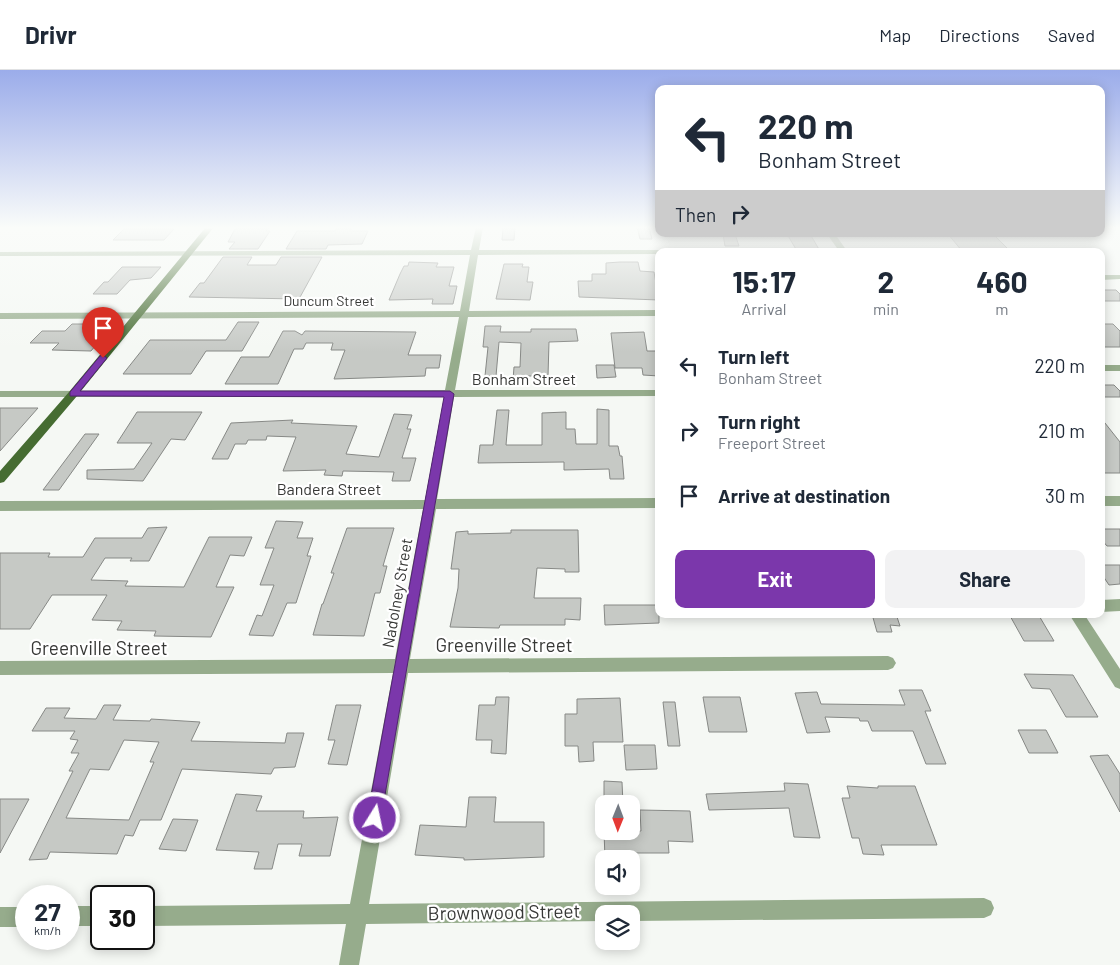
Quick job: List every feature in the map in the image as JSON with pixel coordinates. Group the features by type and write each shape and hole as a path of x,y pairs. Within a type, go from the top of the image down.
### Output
{"main road":[{"path":"0,479 176,269"}],"street":[{"name":"Nadolney Street","path":"349,965 472,269"},
{"path":"1105,278 1120,278"},
{"name":"Duncum Street","path":"0,316 655,313"},
{"path":"1105,368 1120,368"},
{"name":"Bonham Street","path":"0,394 655,393"},
{"path":"1105,501 1120,501"},
{"name":"Bandera Street","path":"0,506 655,503"},
{"path":"1105,606 1120,606"},
{"path":"1079,618 1120,682"},
{"name":"Greenville Street","path":"0,668 888,663"},
{"name":"Brownwood Street","path":"155,916 984,908"},
{"path":"0,917 15,917"}],"building":[{"path":"120,269 159,269 151,278 130,280 117,294 93,294 104,282 108,282"},
{"path":"214,269 316,269 299,299 189,297 200,283 204,283"},
{"path":"403,269 454,269 449,286 457,286 453,304 432,304 433,299 389,300"},
{"path":"503,269 529,269 527,282 533,282 530,300 496,299"},
{"path":"606,269 640,269 640,271 654,272 655,300 579,297 578,281 592,281 592,274 606,274"},
{"path":"1105,290 1116,290 1120,294 1120,301 1105,301"},
{"path":"238,322 259,322 242,351 206,351 191,374 123,374 150,340 226,340"},
{"path":"72,324 113,324 91,351 52,350 59,343 30,343 42,331 65,331"},
{"path":"1105,324 1113,324 1120,331 1120,347 1105,347"},
{"path":"485,326 501,326 500,332 531,332 531,329 576,329 578,341 549,342 548,376 526,376 526,380 513,380 514,367 520,367 521,343 499,342 496,376 485,376 488,347 483,347"},
{"path":"283,331 295,331 302,335 305,331 416,332 408,355 441,355 439,368 426,368 425,376 334,379 345,350 331,350 333,343 306,343 303,349 294,349 278,384 225,384 241,357 269,357"},
{"path":"644,332 647,351 655,351 655,376 643,375 642,368 615,368 611,333"},
{"path":"596,365 614,365 616,377 597,378"},
{"path":"1105,385 1114,385 1120,391 1120,397 1105,397"},
{"path":"0,408 38,408 0,451"},
{"path":"597,409 609,410 609,446 618,446 620,456 622,456 624,479 610,479 609,469 564,470 564,462 478,463 480,445 493,445 497,410 509,410 506,445 542,445 542,413 566,412 566,429 575,429 576,444 597,444"},
{"path":"137,412 202,412 185,440 171,439 143,481 87,479 87,470 134,469 152,443 117,443"},
{"path":"394,414 412,415 407,429 411,429 402,458 416,458 410,481 392,481 394,472 343,471 342,476 324,475 326,470 283,471 296,437 267,436 266,440 248,440 246,444 235,444 228,459 212,459 231,423 293,420 291,423 357,426 346,454 379,457"},
{"path":"1105,423 1120,442 1120,473 1105,473"},
{"path":"85,434 99,434 59,490 43,490"},
{"path":"276,521 303,522 297,538 313,538 307,556 311,556 296,603 287,603 273,636 249,635 257,615 262,616 274,585 260,585 274,548 265,548"},
{"path":"167,527 149,561 130,561 132,558 105,558 91,580 128,581 125,586 184,587 209,537 252,537 244,556 230,555 216,587 234,587 211,637 154,636 156,631 117,630 122,621 92,620 107,595 52,595 30,629 0,629 0,553 50,553 48,557 83,557 95,538 142,538 148,528"},
{"path":"347,528 394,528 383,566 387,566 380,593 375,593 364,636 313,635 334,573 331,573"},
{"path":"1105,529 1120,529 1120,546 1107,546 1105,544"},
{"path":"511,530 578,530 579,572 565,572 565,569 537,568 534,598 581,598 580,620 565,619 565,625 500,625 499,628 450,627 458,588 459,569 451,569 456,532 468,531 468,534 511,533"},
{"path":"1105,565 1120,565 1120,584 1109,585 1105,579"},
{"path":"604,605 655,605 655,618 659,618 659,623 605,625"},
{"path":"873,618 897,618 900,626 890,625 892,632 877,632"},
{"path":"1011,618 1040,618 1054,641 1024,641"},
{"path":"1024,674 1073,675 1098,717 1066,717 1050,689 1032,688"},
{"path":"899,690 922,690 931,711 925,711 946,764 926,764 913,731 872,731 868,721 860,721 859,718 825,717 830,732 807,733 795,693 817,692 821,704 905,705"},
{"path":"496,697 509,697 506,754 491,753 492,740 476,740 479,705 495,705"},
{"path":"703,697 740,697 747,732 709,732"},
{"path":"620,698 623,742 593,742 594,761 579,762 578,746 565,746 565,714 577,714 577,699"},
{"path":"663,702 675,702 680,746 668,746"},
{"path":"104,705 121,705 113,720 150,721 151,719 200,722 191,741 285,743 287,733 304,733 295,767 274,768 271,774 182,769 161,820 140,820 133,836 125,835 117,854 50,852 47,859 29,860 73,771 69,771 79,753 71,753 78,740 70,739 75,731 32,731 46,708 70,708 64,718 96,719","holes":["124,740 159,742 150,762 154,762 129,820 66,818 90,769 109,770"]},
{"path":"336,705 361,705 347,765 328,764 335,740 328,740"},
{"path":"1018,730 1046,730 1058,753 1029,753"},
{"path":"624,745 655,745 657,769 626,770"},
{"path":"1108,755 1120,774 1120,812 1090,756"},
{"path":"604,781 622,782 623,795 604,795"},
{"path":"784,783 808,784 820,838 794,837 789,808 709,810 706,794 785,791"},
{"path":"847,786 878,788 878,786 915,786 937,845 881,845 884,855 863,854 859,838 852,838 842,798 850,798"},
{"path":"236,794 262,796 256,811 304,811 303,818 338,817 330,856 299,856 302,844 278,844 272,869 254,869 259,852 216,850"},
{"path":"469,797 496,797 494,822 544,822 544,857 464,860 464,858 415,855 420,825 466,827"},
{"path":"0,799 29,799 0,853"},
{"path":"640,810 690,811 693,842 668,841 669,853 640,853 640,850 605,850 604,840 640,840"},
{"path":"173,819 198,820 186,851 159,849"}],"route":[{"path":"103,358 73,394 450,394 375,818"}]}
